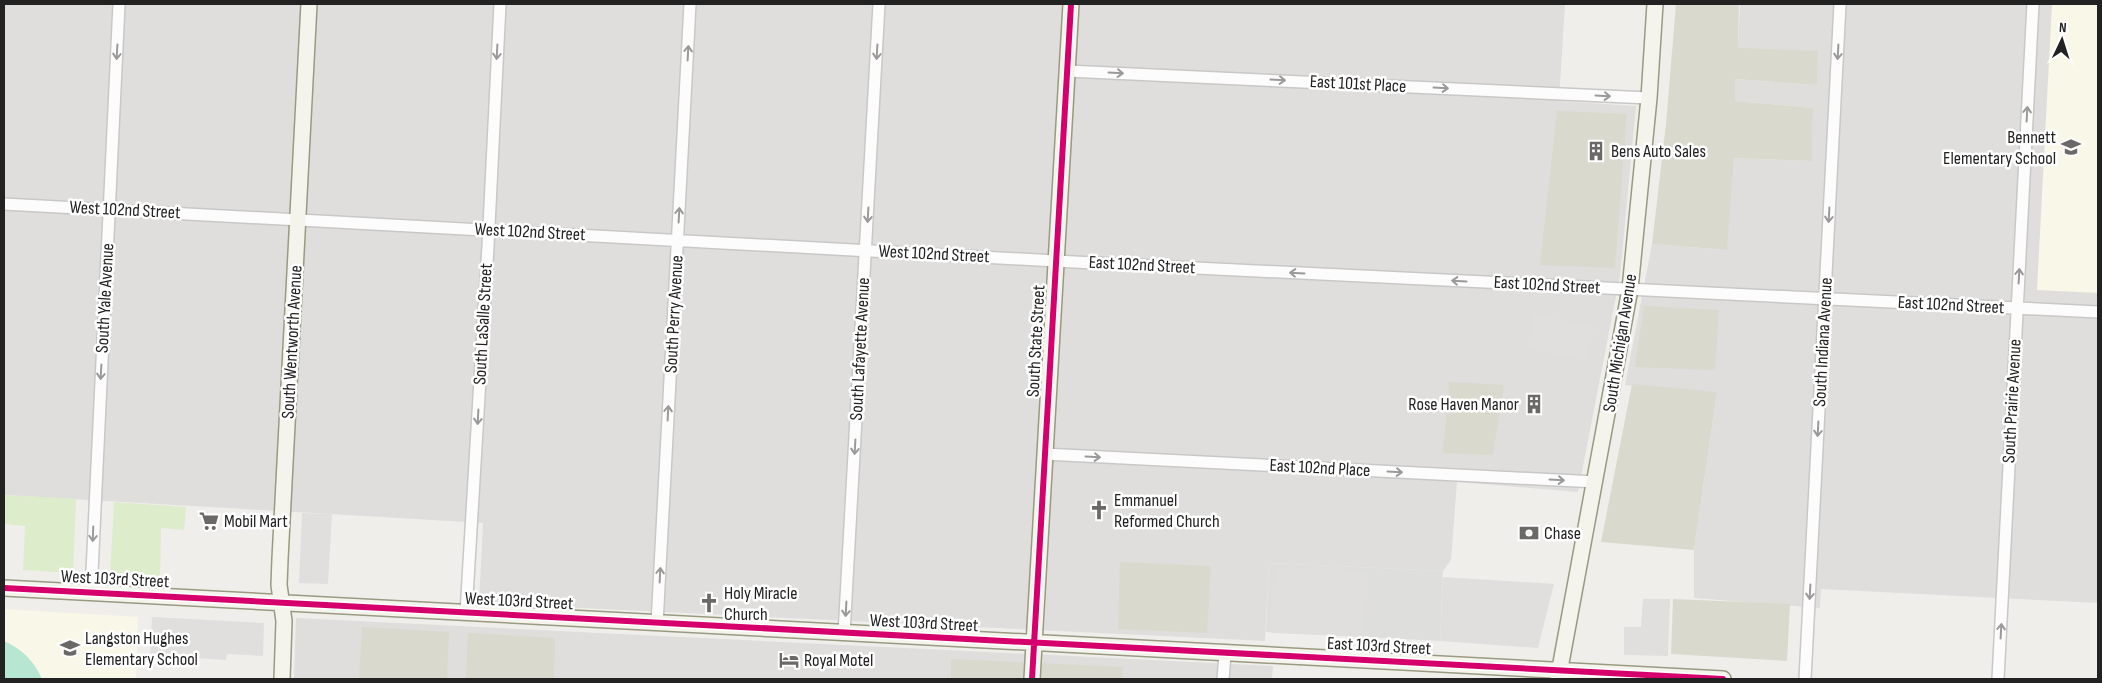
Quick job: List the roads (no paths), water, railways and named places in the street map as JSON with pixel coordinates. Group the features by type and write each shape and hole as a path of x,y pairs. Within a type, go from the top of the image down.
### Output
{"main road":[{"name":"South Wentworth Avenue","path":"282,679 284,621 280,568 309,4"},
{"name":"South State Street","path":"1032,679 1071,4"},
{"name":"South Michigan Avenue","path":"1558,675 1596,482 1630,289 1649,98 1655,4"},
{"name":"West 103rd Street","path":"4,588 1033,644"},
{"name":"East 103rd Street","path":"1033,644 1558,675 1724,679"}],"street":[{"name":"South Yale Avenue","path":"91,593 120,4"},
{"name":"South LaSalle Street","path":"466,613 489,229 500,4"},
{"name":"South Perry Avenue","path":"657,624 690,4"},
{"name":"South Lafayette Avenue","path":"844,634 879,4"},
{"name":"South Indiana Avenue","path":"1805,679 1840,4"},
{"name":"South Prairie Avenue","path":"1998,679 2033,4"},
{"name":"East 101st Place","path":"1067,71 1649,98"},
{"name":"West 102nd Street","path":"4,204 1055,261"},
{"name":"East 102nd Street","path":"1055,261 2098,312"},
{"name":"East 102nd Place","path":"1044,454 1596,482"},
{"path":"1223,679 1225,654"}],"place":[{"name":"Bennett Elementary School","path":"2071,147"},
{"name":"Bens Auto Sales","path":"1596,151"},
{"name":"Rose Haven Manor","path":"1534,404"},
{"name":"Emmanuel Reformed Church","path":"1099,510"},
{"name":"Mobil Mart","path":"209,521"},
{"name":"Chase","path":"1529,533"},
{"name":"Holy Miracle Church","path":"709,603"},
{"name":"Langston Hughes Elementary School","path":"70,648"},
{"name":"Royal Motel","path":"789,660"}]}
